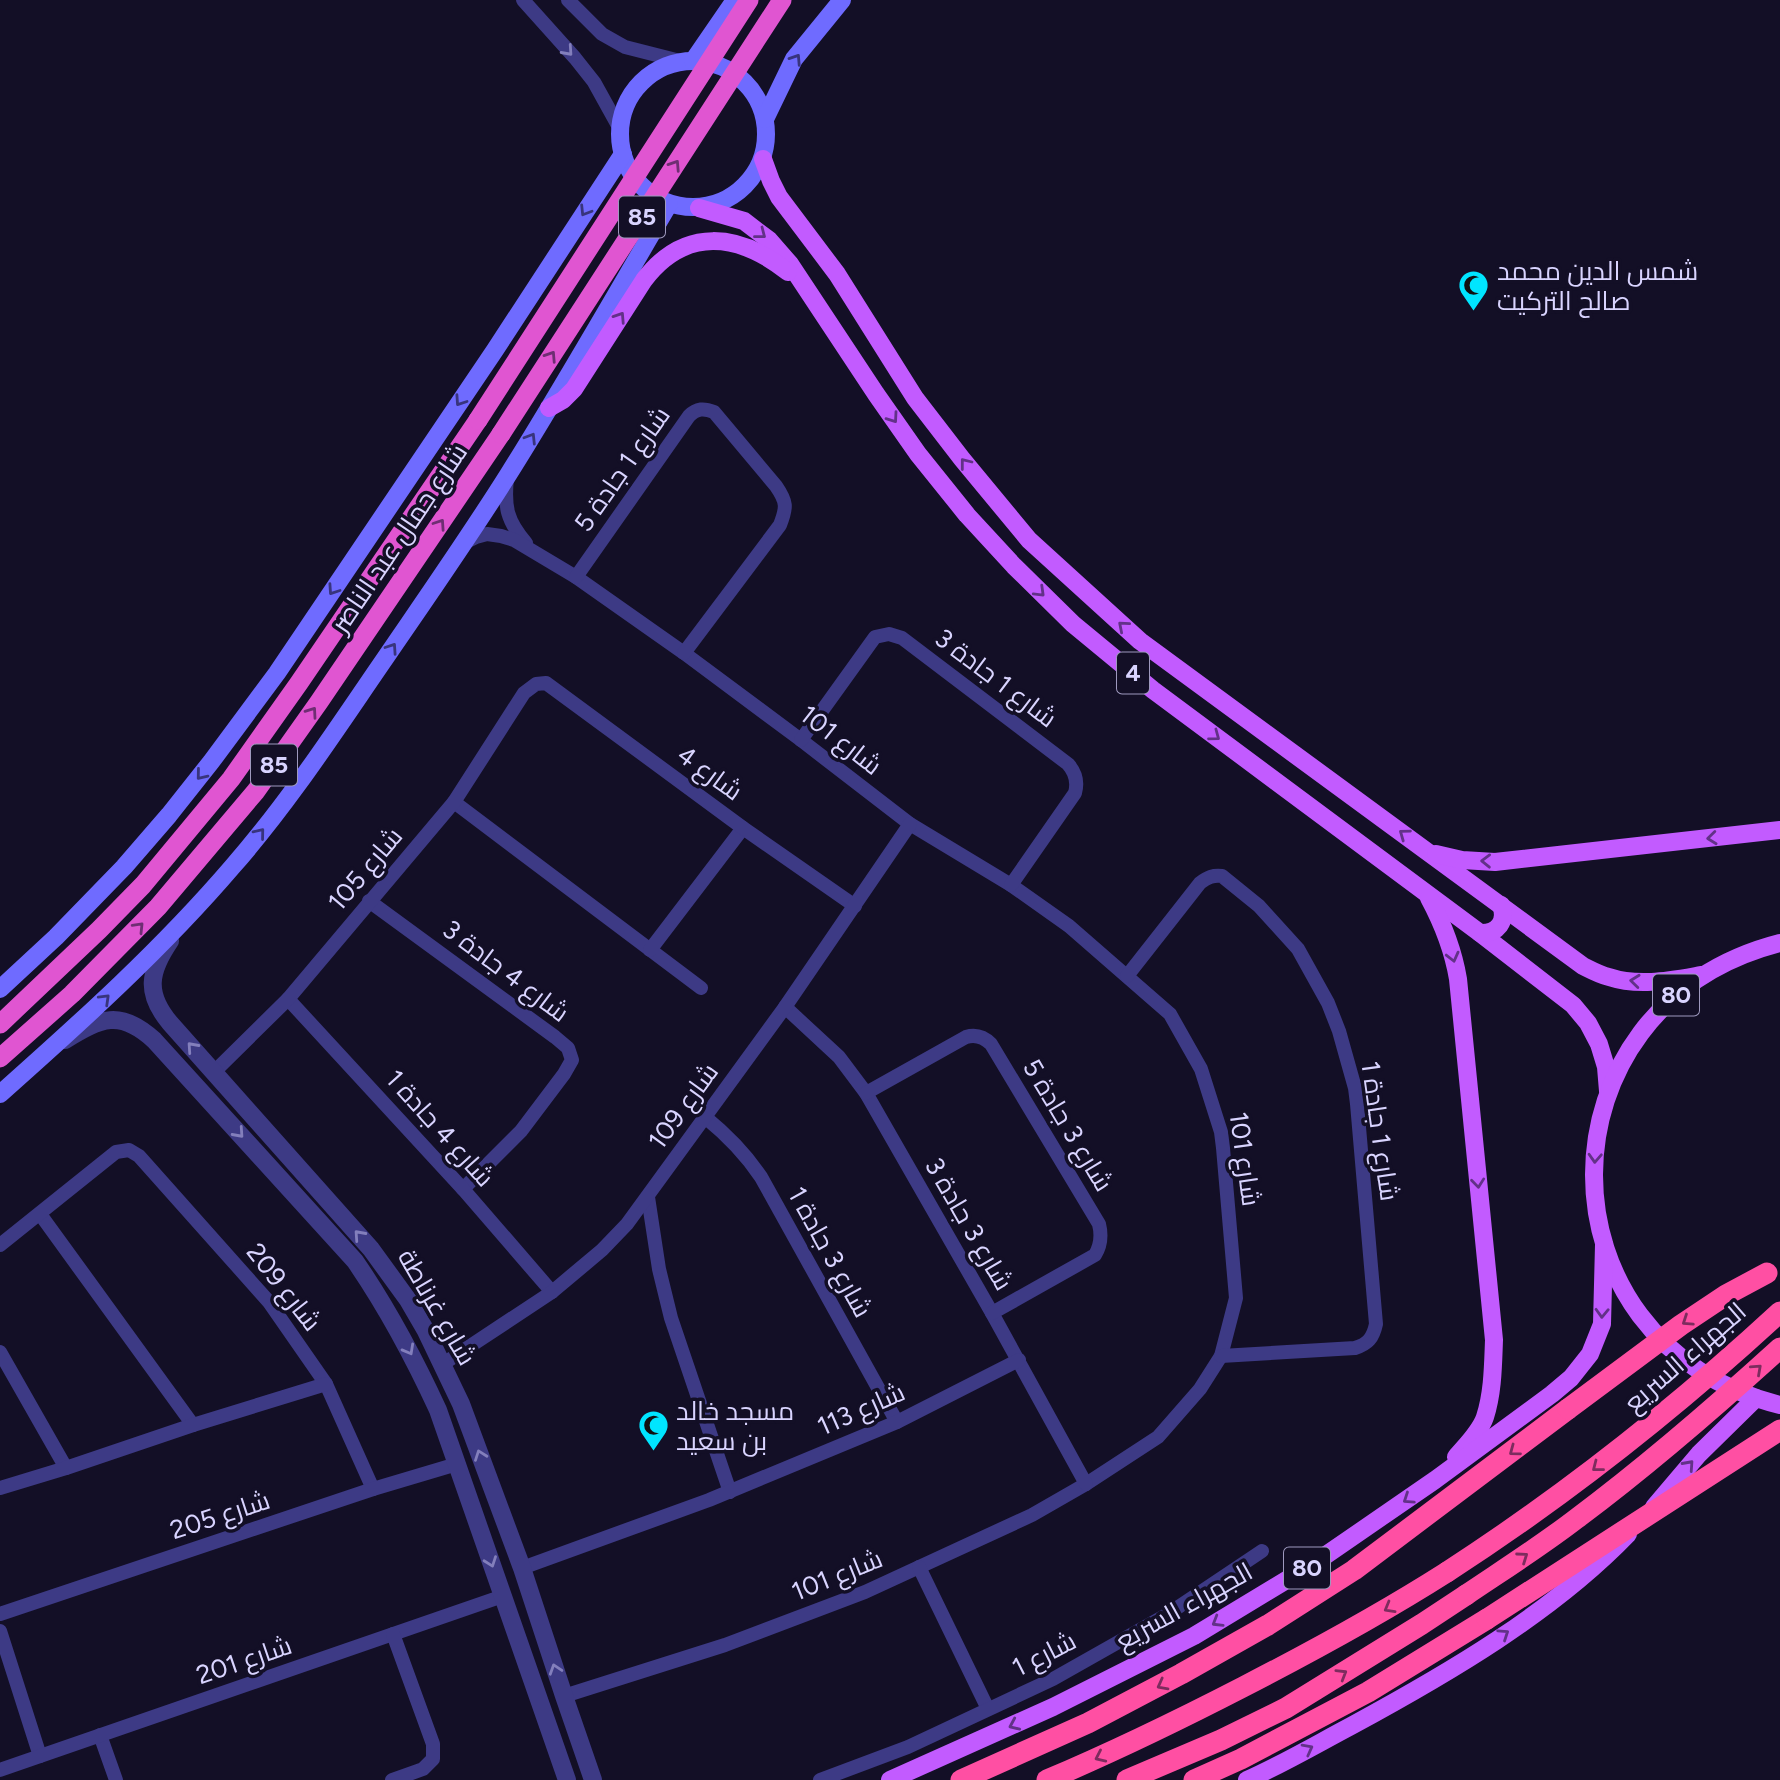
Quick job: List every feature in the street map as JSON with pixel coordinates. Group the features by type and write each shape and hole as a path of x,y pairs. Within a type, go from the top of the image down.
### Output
{"highway":[{"name":"شارع جمال عبد الناصر","path":"0,1024 143,885 231,779 478,420 749,0"},
{"name":"شارع جمال عبد الناصر","path":"0,1058 72,994 158,907 256,791 501,434 782,0"},
{"path":"961,1780 1088,1723 1268,1625 1354,1570 1681,1325 1726,1295 1780,1267"},
{"name":"الجهراء السريع","path":"1046,1780 1133,1741 1269,1673 1374,1617 1447,1572 1574,1485 1681,1399 1780,1312"},
{"path":"1127,1780 1221,1740 1286,1708 1466,1595 1574,1521 1682,1436 1780,1348"},
{"path":"1194,1780 1241,1759 1368,1692 1488,1619 1780,1430"}],"main road":[{"path":"688,62 735,0"},
{"path":"765,119 794,59 842,0"},
{"name":"4","path":"699,208 717,204 748,183 763,159 767,139 762,108 751,89 735,74 715,64 688,62 658,71 643,81 627,103 620,129 623,154 626,165 639,184 669,204 699,208 744,221 769,240 790,264 918,454 967,515 1023,576 1073,624 1153,690 1573,1005 1588,1023 1599,1044 1608,1091"},
{"path":"0,989 124,867 211,762 277,673 354,560 623,154"},
{"name":"4","path":"763,159 779,197 837,274 915,398 962,459 1029,540 1140,641 1583,967 1610,978 1643,982 1702,975"},
{"path":"0,1094 179,927 279,809 464,543 508,475 669,204"},
{"path":"549,408 563,400 574,389 650,272 666,257 685,247 719,241 743,245 775,262 807,291"},
{"path":"1429,853 1462,860 1495,862 1780,830"},
{"path":"1427,894 1446,933 1458,979 1494,1340 1492,1385 1485,1419 1469,1442 1435,1480"},
{"path":"1480,933 1492,932 1502,923 1501,905"},
{"name":"80","path":"1780,943 1740,955 1702,975 1672,998 1646,1026 1625,1057 1608,1091 1599,1121 1593,1183 1604,1245 1627,1296 1643,1319 1682,1359 1705,1375 1729,1388 1780,1405"},
{"name":"الجهراء السريع","path":"890,1780 1053,1707 1194,1636 1313,1564 1435,1480 1552,1394 1571,1378 1590,1354 1602,1324 1604,1245"},
{"path":"1247,1780 1388,1706 1455,1667 1569,1588 1603,1560 1706,1447 1755,1398"}],"street":[{"path":"523,0 594,82 620,129"},
{"path":"568,0 602,34 625,47 688,62"},
{"name":"شارع 1 جادة 5","path":"576,577 694,410 714,412 776,486 786,509 780,525 684,653"},
{"name":"شارع 101","path":"508,475 506,498 510,522 531,549"},
{"name":"شارع 101","path":"464,543 475,537 494,535 514,540 576,577 802,740 910,824 1011,885 1069,926 1170,1014 1201,1069 1221,1132 1236,1298 1221,1356 1200,1389 1158,1437 1086,1484 1032,1515 865,1592 725,1645 564,1696"},
{"name":"شارع 1 جادة 3","path":"802,740 875,637 888,634 902,638 1069,764 1076,776 1075,793 1011,885"},
{"name":"شارع 4","path":"536,684 546,683 743,828 855,906"},
{"name":"شارع 105","path":"214,1072 288,999 454,802 524,693 536,684"},
{"path":"454,802 701,988"},
{"name":"شارع 109","path":"443,1364 552,1292 627,1224 785,1007 910,824"},
{"path":"650,950 743,828"},
{"name":"شارع 1 جادة 1","path":"1127,976 1200,883 1207,878 1222,876 1259,906 1298,949 1328,1003 1355,1088 1376,1324 1374,1335 1366,1345 1354,1348 1221,1356"},
{"name":"شارع 4 جادة 3","path":"369,901 555,1037 570,1053 572,1060 564,1074 521,1131 463,1189"},
{"name":"شارع غرناطة","path":"179,927 161,953 153,974 152,991 157,1006 371,1249 408,1300 443,1364 461,1404 522,1568 593,1780"},
{"name":"شارع 4 جادة 1","path":"288,999 463,1189 552,1292"},
{"name":"شارع 3 جادة 3","path":"785,1007 839,1057 866,1093 1019,1360 1086,1484"},
{"path":"147,1033 146,1028 151,1017 162,1014"},
{"name":"شارع غرناطة","path":"53,1047 101,1021 132,1023 147,1033 355,1262 387,1310 438,1410 567,1780"},
{"name":"شارع 3 جادة 5","path":"866,1093 966,1037 984,1038 991,1044 1099,1224 1101,1243 1095,1255 992,1313"},
{"name":"شارع 3 جادة 1","path":"705,1116 731,1139 761,1177 897,1422"},
{"name":"شارع 209","path":"40,1214 116,1152 129,1150 139,1156 269,1302 326,1384 373,1489"},
{"path":"648,1197 659,1269 671,1318 730,1492"},
{"path":"0,1245 40,1214 193,1425"},
{"path":"370,1284 382,1281 388,1271"},
{"path":"387,1310 394,1298 408,1300"},
{"path":"0,1352 66,1468"},
{"name":"شارع 113","path":"522,1568 730,1492 897,1422 1019,1360"},
{"path":"0,1488 326,1384"},
{"name":"شارع 205","path":"0,1614 373,1489 457,1464"},
{"name":"شارع 1","path":"820,1780 908,1747 1053,1679 1168,1614 1262,1551"},
{"path":"919,1567 988,1709"},
{"name":"شارع 201","path":"0,1770 503,1595"},
{"path":"0,1631 40,1756"},
{"path":"392,1780 423,1769 433,1759 433,1744 393,1634"},
{"path":"100,1735 116,1780"}],"place":[{"name":"شمس الدين محمد صالح التركيت","path":"1474,313"},
{"name":"مسجد خالد بن سعيد","path":"653,1453"}]}
